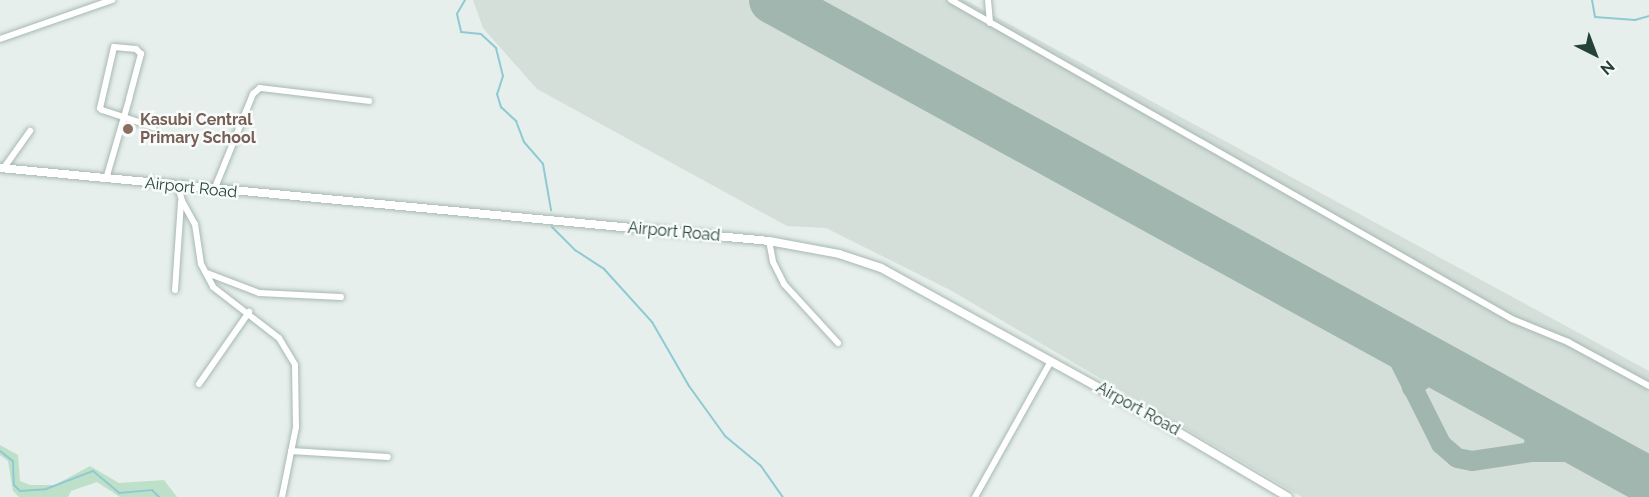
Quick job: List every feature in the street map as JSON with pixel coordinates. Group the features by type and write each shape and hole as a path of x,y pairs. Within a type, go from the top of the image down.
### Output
{"street":[{"path":"0,39 112,0"},
{"path":"951,0 1512,318 1568,342 1649,386"},
{"path":"988,0 990,23"},
{"path":"106,179 124,117 141,54 136,49 114,47 100,108 124,117 153,126"},
{"path":"214,191 253,94 260,88 369,100"},
{"path":"1,168 30,131"},
{"name":"Airport Road","path":"1,168 214,191 769,241 830,252 881,268 1050,363 1156,419 1288,497"},
{"path":"178,186 182,201 195,224 206,273 216,290 249,312 279,338 295,365 298,402 282,497"},
{"path":"175,290 182,201"},
{"path":"769,241 773,262 784,284 838,343"},
{"path":"206,273 226,284 259,293 341,297"},
{"path":"199,384 249,312"},
{"path":"975,497 1050,363"},
{"path":"291,451 388,457"}],"shaded area":[{"path":"473,0 965,0 1649,371 1649,497 1302,497 950,290 826,228 787,226 537,89 483,28"}],"green space":[{"path":"0,445 18,455 20,481 30,485 55,485 90,466 119,483 164,480 177,497 120,497 97,482 71,491 68,497 19,497 13,491 8,461 0,455"}],"waterway":[{"path":"465,0 457,14 461,32 481,34 496,48 503,76 497,94 501,107 516,121 524,142 543,164 551,210"},
{"path":"1592,0 1595,17 1635,20 1649,16"},
{"path":"552,227 575,250 604,269 652,322 689,386 725,436 761,466 783,497"},
{"path":"0,451 13,461 14,485 20,491 46,489 93,471 119,493 152,490 159,497"}],"taxiway":[{"path":"779,0 781,4"},
{"path":"1378,332 1399,360 1441,444 1457,458 1472,461 1532,452 1596,452"},
{"path":"1412,388 1433,371 1452,373"},
{"path":"1529,415 1536,435 1532,452"}],"runway":[{"path":"773,0 1649,481"}],"place":[{"name":"Kasubi Central Primary School","path":"128,129"}]}
